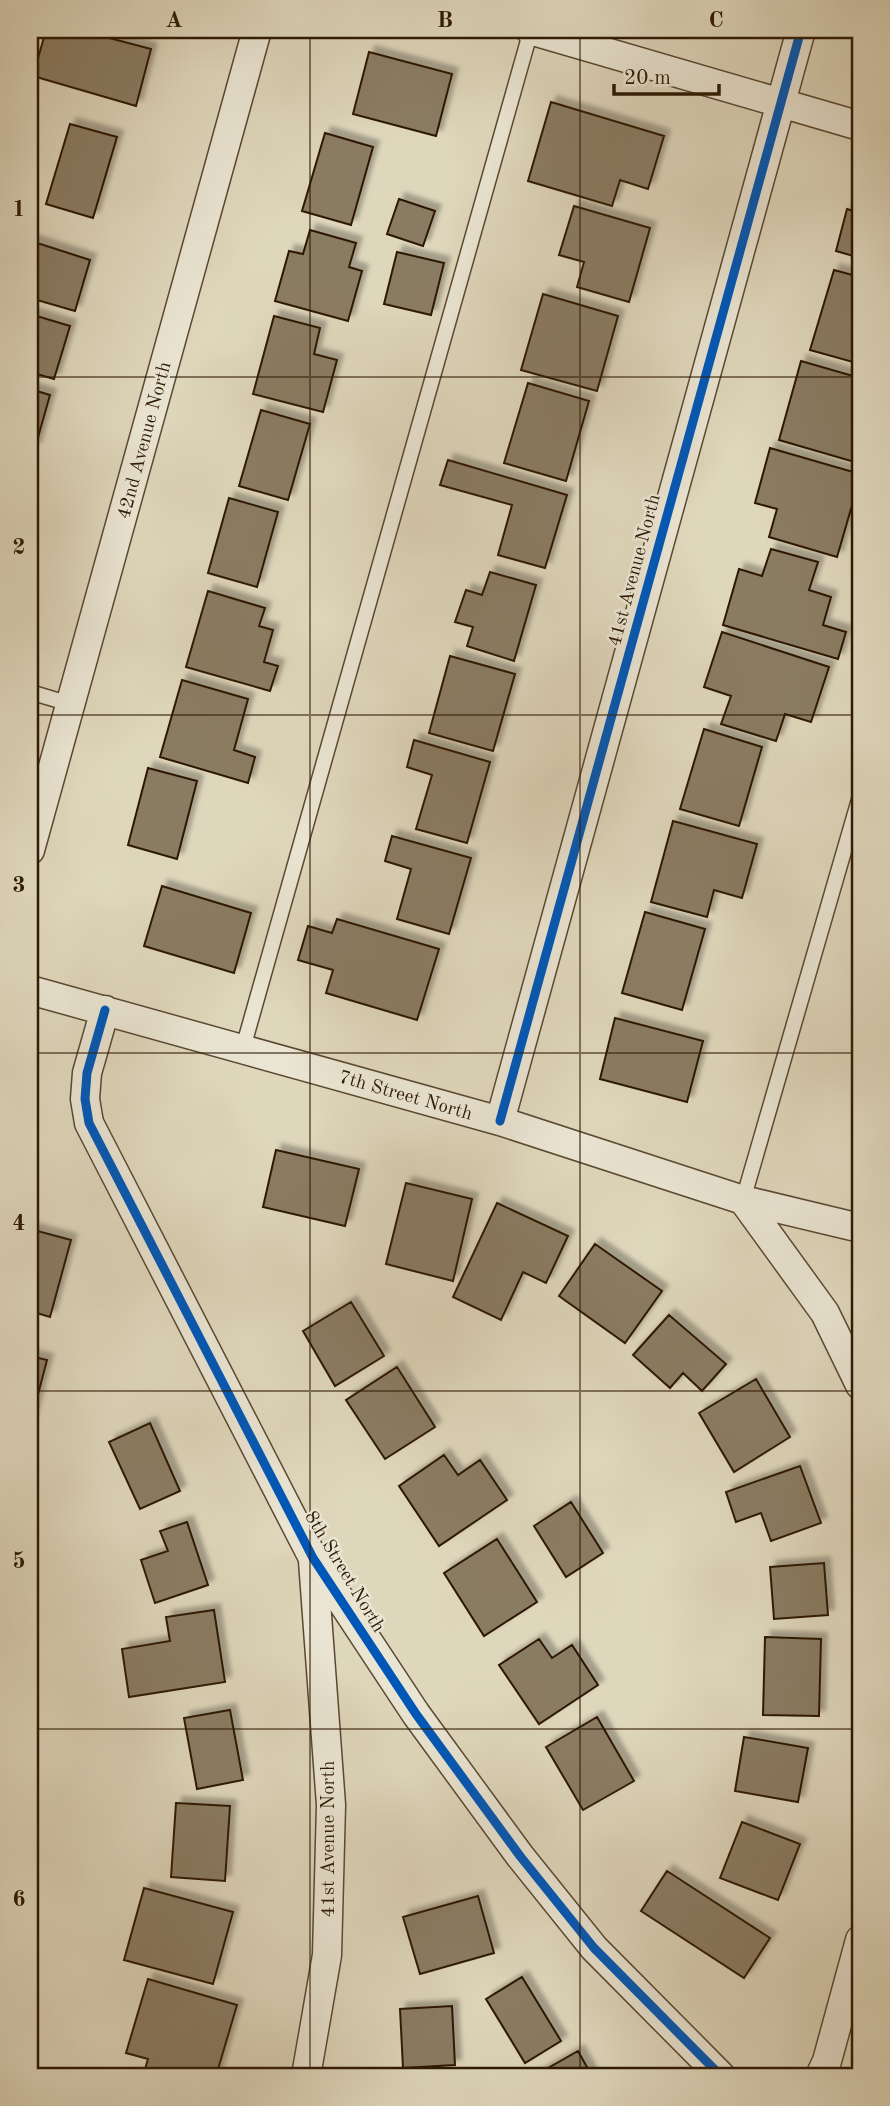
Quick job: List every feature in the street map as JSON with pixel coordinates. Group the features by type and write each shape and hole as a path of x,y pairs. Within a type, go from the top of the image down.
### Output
{"street":[{"name":"42nd Avenue North","path":"30,850 257,30"},
{"path":"531,30 860,125"},
{"name":"41st Avenue North","path":"500,1121 801,30"},
{"name":"7th Street North","path":"30,990 500,1121 743,1199 860,1228"},
{"name":"8th Street North","path":"105,1010 87,1073 85,1099 89,1123 313,1558 416,1714 520,1856 594,1948 721,2076"},
{"path":"743,1199 825,1313 860,1385"},
{"name":"41st Avenue North","path":"306,2076 327,1955 331,1805 313,1558"},
{"path":"820,2076 827,2061 860,1940"}],"lane":[{"path":"243,1048 531,30"},
{"path":"30,692 70,704"},
{"path":"743,1199 860,796"}],"building":[{"path":"46,30 79,30 151,49 136,106 33,76"},
{"path":"369,52 452,74 436,136 353,114"},
{"path":"551,102 664,136 648,189 620,180 612,206 528,181"},
{"path":"70,124 117,137 93,218 46,204"},
{"path":"325,133 373,147 351,225 302,211"},
{"path":"399,199 435,211 423,246 387,234"},
{"path":"574,206 650,228 629,302 577,287 584,262 559,255"},
{"path":"847,209 860,213 860,258 836,251"},
{"path":"310,230 356,243 349,267 362,271 348,321 275,301 289,251 303,254"},
{"path":"31,241 90,260 75,311 30,298"},
{"path":"397,252 444,263 431,315 384,304"},
{"path":"834,270 860,277 860,364 810,350"},
{"path":"543,294 618,316 597,391 521,370"},
{"path":"30,314 70,326 54,379 30,372"},
{"path":"274,316 320,328 314,354 337,360 323,412 253,394"},
{"path":"801,361 860,378 858,463 779,440"},
{"path":"528,383 589,401 566,481 504,463"},
{"path":"30,389 50,395 35,448 30,447"},
{"path":"261,410 310,424 288,500 239,486"},
{"path":"770,448 860,474 860,504 853,502 837,557 769,537 777,509 755,503"},
{"path":"448,460 567,495 545,568 498,555 512,505 440,485"},
{"path":"229,498 278,512 257,587 208,573"},
{"path":"771,549 818,562 809,590 831,597 823,625 846,632 838,659 723,625 739,569 762,576"},
{"path":"490,572 536,585 514,661 467,646 473,627 455,622 466,590 482,595"},
{"path":"208,591 265,608 259,626 273,630 264,662 278,666 270,691 186,667"},
{"path":"722,632 829,667 811,722 785,714 776,741 721,724 731,696 704,687"},
{"path":"450,656 515,674 493,751 429,733"},
{"path":"182,680 248,699 234,750 255,757 248,783 160,757"},
{"path":"704,729 762,747 739,826 680,809"},
{"path":"414,740 490,762 467,843 416,829 432,775 407,767"},
{"path":"148,768 197,781 177,859 128,845"},
{"path":"673,821 757,844 742,898 714,890 707,917 651,902"},
{"path":"392,836 471,858 449,934 397,919 411,869 385,861"},
{"path":"162,886 251,913 234,973 144,946"},
{"path":"645,912 705,929 682,1010 622,993"},
{"path":"337,919 439,949 417,1020 326,993 333,970 298,960 308,926 332,933"},
{"path":"615,1018 703,1041 687,1102 600,1079"},
{"path":"276,1150 359,1169 345,1226 263,1207"},
{"path":"406,1183 472,1199 453,1281 386,1264"},
{"path":"497,1203 568,1236 546,1283 523,1272 501,1320 453,1297"},
{"path":"30,1229 71,1240 50,1317 30,1311"},
{"path":"595,1244 662,1291 625,1343 559,1296"},
{"path":"351,1302 384,1356 335,1386 303,1331"},
{"path":"669,1315 726,1364 702,1391 683,1373 670,1388 633,1355"},
{"path":"30,1356 47,1360 30,1425"},
{"path":"397,1367 435,1427 385,1459 346,1400"},
{"path":"756,1379 790,1437 734,1472 699,1413"},
{"path":"150,1423 180,1491 140,1509 109,1442"},
{"path":"444,1455 458,1475 480,1460 507,1500 439,1546 399,1486"},
{"path":"800,1466 821,1523 771,1541 761,1513 736,1522 726,1492"},
{"path":"571,1502 603,1553 566,1577 534,1526"},
{"path":"187,1522 208,1585 155,1603 141,1560 168,1551 160,1531"},
{"path":"497,1539 537,1602 484,1636 444,1573"},
{"path":"824,1563 828,1615 774,1619 770,1567"},
{"path":"214,1610 225,1682 129,1697 122,1649 170,1641 166,1617"},
{"path":"765,1637 821,1639 819,1716 763,1715"},
{"path":"539,1639 552,1658 572,1645 598,1685 539,1724 499,1665"},
{"path":"230,1710 243,1780 197,1789 184,1718"},
{"path":"597,1717 634,1781 583,1810 546,1747"},
{"path":"744,1737 808,1748 798,1802 735,1791"},
{"path":"176,1803 230,1806 225,1881 171,1877"},
{"path":"742,1822 800,1844 778,1900 720,1878"},
{"path":"667,1871 770,1938 744,1978 641,1911"},
{"path":"144,1888 233,1912 213,1984 124,1960"},
{"path":"478,1896 494,1953 420,1974 403,1917"},
{"path":"522,1977 561,2041 525,2063 486,1999"},
{"path":"148,1979 237,2005 216,2076 143,2076 148,2059 126,2053"},
{"path":"452,2006 455,2065 403,2068 400,2009"},
{"path":"578,2051 592,2076 534,2076"}],"cycle path":[{"path":"500,1121 801,30"},
{"path":"105,1010 87,1073 85,1099 89,1123 313,1558 416,1714 520,1856 594,1948 721,2076"}]}
